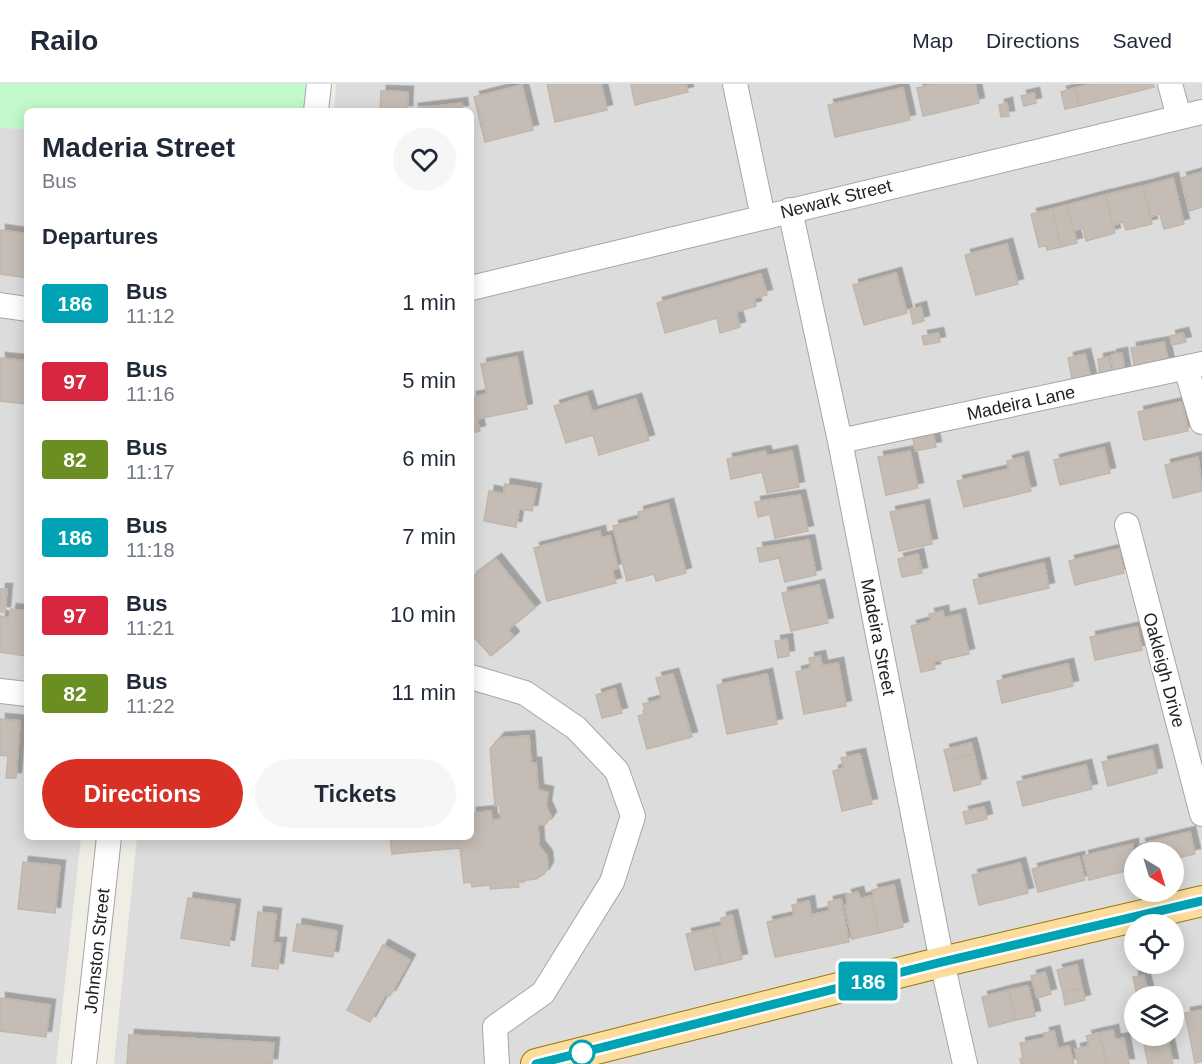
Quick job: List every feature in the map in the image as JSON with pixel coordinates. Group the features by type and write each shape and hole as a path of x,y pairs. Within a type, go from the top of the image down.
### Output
{"main road":[{"path":"536,1064 942,962 1202,901"}],"street":[{"path":"316,108 319,84"},
{"path":"735,84 763,217"},
{"path":"1170,84 1191,114"},
{"name":"Newark Street","path":"474,287 1191,114"},
{"name":"Madeira Street","path":"790,210 840,441 942,962 965,1064"},
{"path":"0,305 24,309"},
{"path":"1194,366 1202,422"},
{"name":"Madeira Lane","path":"840,441 1194,366"},
{"name":"Oakleigh Drive","path":"1127,525 1202,814"},
{"path":"474,678 525,693 576,728 617,771 633,816 612,882 543,993 495,1027 496,1064"},
{"path":"0,691 24,694"},
{"name":"Johnston Street","path":"84,1064 110,840"}],"shaded area":[{"path":"336,84 1202,84 1202,1064 114,1064 137,840 474,840 474,108 334,108"},
{"path":"0,127 24,130 24,840 81,840 56,1064 0,1064"}],"green space":[{"path":"0,84 309,84 307,108 24,108 24,130 0,127"}],"building":[{"path":"547,84 601,84 607,110 555,122"},
{"path":"631,84 686,84 688,92 635,105"},
{"path":"934,84 975,84 979,103 923,116 917,88"},
{"path":"1092,84 1153,84 1154,87 1079,106 1075,88"},
{"path":"522,85 533,130 485,142 474,97"},
{"path":"903,88 910,120 835,137 828,105"},
{"path":"1075,88 1079,106 1065,109 1061,92"},
{"path":"381,91 408,92 407,108 380,108"},
{"path":"1034,93 1036,103 1024,106 1021,96"},
{"path":"462,103 463,108 421,108"},
{"path":"1007,103 1009,116 1001,117 999,105"},
{"path":"1202,172 1202,207 1189,211 1181,178"},
{"path":"1173,178 1184,224 1164,229 1160,214 1150,217 1143,186"},
{"path":"1143,186 1152,224 1126,230 1123,222 1113,225 1105,195"},
{"path":"1105,195 1115,233 1086,241 1083,228 1073,231 1067,205"},
{"path":"1067,205 1077,243 1061,247 1052,209"},
{"path":"1052,209 1061,247 1047,250 1046,246 1039,247 1031,214"},
{"path":"0,230 24,234 24,278 0,274"},
{"path":"1007,244 1018,284 976,295 965,255"},
{"path":"896,273 907,313 864,325 853,285"},
{"path":"761,274 767,295 754,298 756,306 736,312 740,327 720,333 717,318 665,333 657,303"},
{"path":"921,307 924,321 913,324 910,310"},
{"path":"938,333 940,342 924,345 922,336"},
{"path":"1183,333 1186,342 1172,345 1170,336"},
{"path":"1164,342 1169,364 1135,370 1131,348"},
{"path":"1122,353 1125,372 1114,373 1111,355"},
{"path":"1085,354 1091,379 1073,383 1068,358"},
{"path":"517,357 527,409 477,419 480,431 474,432 474,396 487,394 481,364"},
{"path":"1109,357 1111,374 1100,376 1098,359"},
{"path":"0,358 24,361 24,404 0,401"},
{"path":"587,396 592,412 636,399 649,440 599,455 593,435 566,443 554,406"},
{"path":"1182,402 1188,431 1144,440 1138,412"},
{"path":"933,434 936,447 915,451 913,438"},
{"path":"1104,448 1110,473 1060,485 1054,460"},
{"path":"765,451 767,456 792,451 799,487 767,493 762,472 731,479 727,459"},
{"path":"910,451 918,488 886,495 878,457"},
{"path":"1023,457 1031,491 964,507 957,481 1009,469 1007,461"},
{"path":"1198,457 1202,491 1173,498 1165,465"},
{"path":"505,484 536,489 532,511 519,509 516,527 484,521 489,491 504,494"},
{"path":"800,495 808,531 775,538 770,514 758,517 755,502"},
{"path":"668,504 686,573 656,581 654,574 627,581 613,526 640,519 638,512"},
{"path":"924,505 932,544 899,551 890,512"},
{"path":"600,531 601,538 610,536 618,568 612,570 616,583 547,601 534,548"},
{"path":"809,540 816,575 785,582 779,558 760,562 757,548"},
{"path":"1119,549 1124,573 1075,585 1069,561"},
{"path":"918,554 922,573 902,577 898,559"},
{"path":"496,559 535,608 508,630 514,637 491,656 474,637 474,576"},
{"path":"1044,563 1049,588 979,604 973,580"},
{"path":"819,585 828,623 791,631 782,593"},
{"path":"0,589 7,589 5,612 0,612"},
{"path":"11,609 24,611 24,656 0,652 0,616 9,618"},
{"path":"943,611 944,618 960,614 969,654 933,662 935,669 921,672 911,626 931,621 929,614"},
{"path":"1137,627 1142,650 1095,660 1090,637"},
{"path":"787,639 789,656 778,658 775,641"},
{"path":"820,656 822,666 838,663 846,706 804,714 796,672 811,668 809,658"},
{"path":"1068,664 1073,686 1002,703 997,681"},
{"path":"673,674 692,737 647,749 638,716 646,714 643,704 662,699 656,678"},
{"path":"767,674 777,724 727,734 717,685"},
{"path":"615,689 622,713 602,718 596,695"},
{"path":"0,719 20,721 16,778 6,778 8,756 0,755"},
{"path":"529,736 531,763 536,763 538,790 548,792 546,806 551,817 546,824 538,825 539,846 547,856 548,867 544,874 536,879 518,881 519,887 490,889 490,885 472,887 471,882 464,883 460,848 392,854 390,840 474,840 474,813 491,811 492,820 501,819 500,806 495,806 490,749 499,738"},
{"path":"971,743 974,754 947,761 944,750"},
{"path":"1152,750 1157,773 1108,786 1102,762"},
{"path":"860,754 872,804 842,811 833,771 844,768 841,758"},
{"path":"974,754 981,784 954,791 947,761"},
{"path":"1086,765 1092,789 1023,806 1017,782"},
{"path":"984,807 987,819 966,824 963,812"},
{"path":"1190,832 1195,854 1184,856 1184,842 1148,842"},
{"path":"1124,846 1124,871 1089,880 1083,856"},
{"path":"1079,857 1085,880 1038,892 1032,869"},
{"path":"23,862 60,866 55,913 18,909"},
{"path":"1020,863 1028,893 979,905 972,875"},
{"path":"894,885 903,927 879,933 871,896 874,895 872,890"},
{"path":"858,892 860,899 871,896 879,933 852,939 845,905 848,904 846,895"},
{"path":"188,898 235,905 229,946 181,938"},
{"path":"841,899 849,942 775,957 767,922 794,916 792,905 809,901 811,915 829,911 828,902"},
{"path":"258,912 276,914 273,943 281,943 278,969 252,966"},
{"path":"732,915 742,959 722,964 713,928 722,926 721,918"},
{"path":"297,924 337,931 333,957 293,951"},
{"path":"713,928 722,964 695,970 686,934"},
{"path":"383,945 410,960 390,996 386,994 370,1022 347,1010"},
{"path":"1077,965 1082,988 1063,993 1057,970"},
{"path":"1045,972 1051,994 1037,998 1031,976"},
{"path":"1144,975 1147,986 1135,986 1133,977"},
{"path":"1028,986 1035,1016 1016,1020 1009,990"},
{"path":"1082,988 1085,1000 1065,1005 1063,993"},
{"path":"1009,990 1016,1020 989,1027 982,997"},
{"path":"0,998 50,1005 46,1037 0,1031"},
{"path":"1202,1010 1202,1061 1195,1063 1185,1013"},
{"path":"1113,1030 1115,1040 1124,1038 1129,1064 1107,1064 1100,1033"},
{"path":"1054,1031 1058,1049 1069,1046 1074,1064 1021,1064 1020,1059 1023,1058 1020,1043 1045,1038 1044,1033"},
{"path":"1099,1033 1107,1064 1078,1064 1075,1049 1089,1046 1086,1036"},
{"path":"129,1035 274,1043 272,1064 127,1064"},
{"path":"1144,1046 1169,1046 1173,1064 1148,1064"}],"bus line":[{"name":"186","path":"536,1064 942,962 1202,901"}]}
